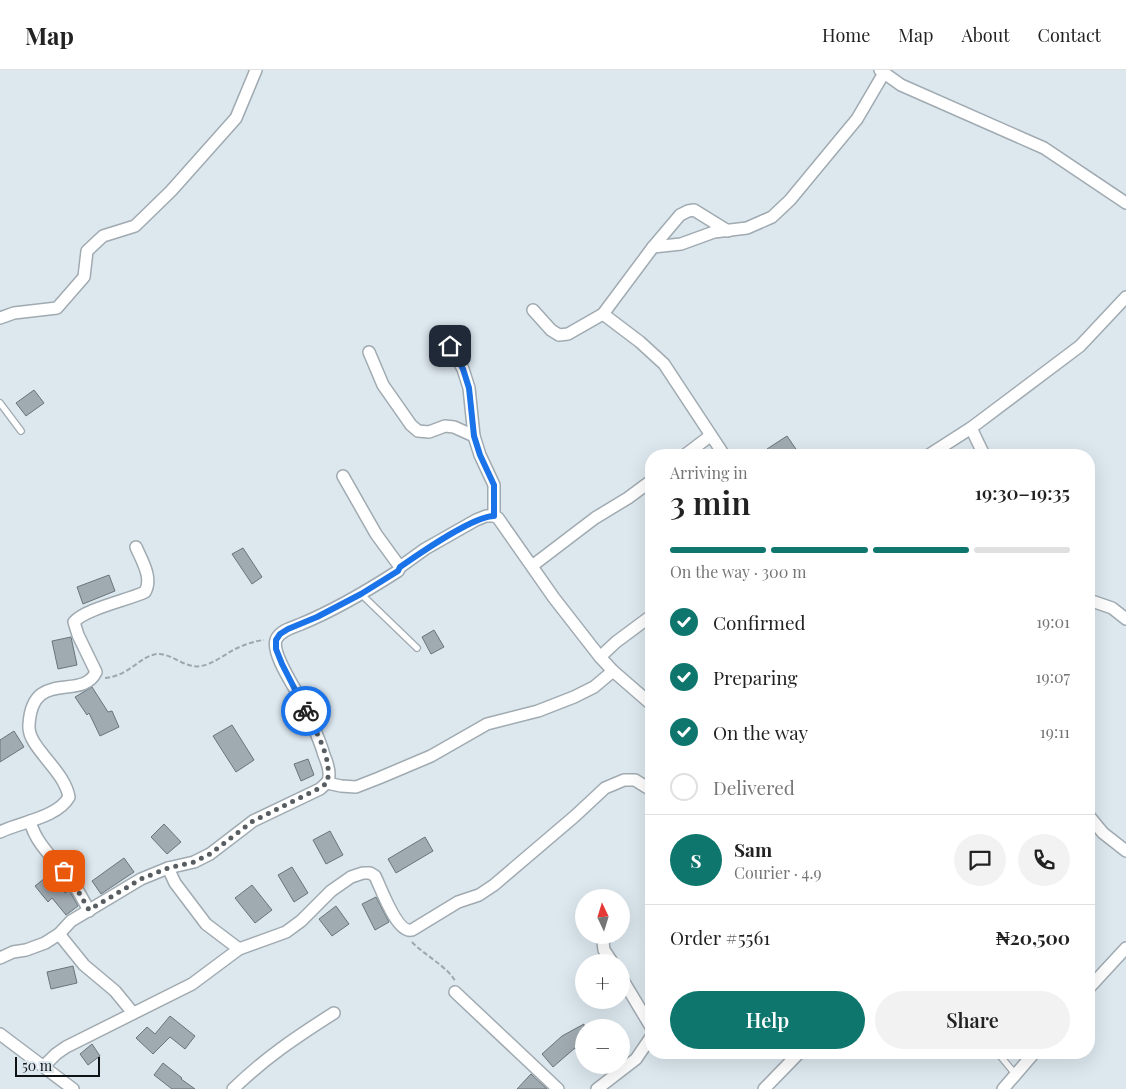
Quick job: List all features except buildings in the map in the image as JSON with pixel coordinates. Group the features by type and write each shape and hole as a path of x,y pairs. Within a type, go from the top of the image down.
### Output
{"street":[{"path":"0,318 14,313 57,308 84,277 87,250 103,236 135,226 171,190 236,118 256,70"},
{"path":"653,247 681,244 714,232 747,228 772,217 790,200 857,119 882,72 901,85 1044,148 1126,203"},
{"path":"533,310 551,330 560,335 568,334 603,314 653,247 680,215 694,210 728,230"},
{"path":"938,449 971,428 1080,346 1126,297"},
{"path":"603,314 640,342 664,364 720,449"},
{"path":"450,346 463,369 469,388 474,436 480,455 494,485 494,516"},
{"path":"369,352 383,385 411,425 418,431 429,432 446,426 454,427 474,436"},
{"path":"971,428 981,449"},
{"path":"693,449 710,436"},
{"path":"343,476 376,534 400,567"},
{"path":"532,566 595,518 645,485"},
{"path":"0,958 13,952 26,950 45,943 59,934 71,921 141,879 168,868 194,862 210,854 253,821 327,783 329,777 321,743 302,700 282,664 276,649 276,640 280,634 288,629 317,617 361,594 398,571 400,567 426,549 476,520 486,516 498,518 554,598 600,657 645,699"},
{"path":"0,832 55,810 65,803 68,797 64,781 33,741 28,728 29,718 35,699 45,691 71,686 93,678 96,672 78,635 74,622 77,618 145,592 149,582 145,566 136,547"},
{"path":"1095,602 1112,608 1126,619"},
{"path":"600,657 616,642 645,620"},
{"path":"327,783 341,786 356,786 378,778 431,756 487,724 538,711 574,698 594,687 613,671"},
{"path":"44,1066 66,1047 192,984 238,950 286,932 301,921 331,891 352,877 363,873 370,873 375,876 397,922 408,931 458,902 479,895 494,885 605,788 624,780 635,780 645,786"},
{"path":"30,821 33,832 40,844 74,884 89,910"},
{"path":"1095,823 1103,833 1126,851"},
{"path":"168,868 175,883 206,924 238,950"},
{"path":"59,934 84,965 115,991 132,1013"},
{"path":"1095,978 1126,948"},
{"path":"455,992 558,1089"},
{"path":"630,992 645,1016"},
{"path":"232,1089 257,1066 287,1043 334,1013"},
{"path":"0,1034 73,1089"},
{"path":"597,1089 636,1059 645,1046"},
{"path":"764,1089 793,1059"},
{"path":"1002,1089 1029,1059"}],"lane":[{"path":"0,403 21,431"},
{"path":"361,594 417,648"},
{"path":"1003,1059 1016,1075"}],"path":[{"path":"93,678 114,677 157,654 170,656 190,666 199,667 254,642 266,639 276,640"},
{"path":"408,931 408,935 414,944 451,974 454,979 455,992"}],"way so far":[{"path":"64,871 89,910 141,879 168,868 194,862 210,854 253,821 320,788 327,783 329,777 327,764 321,743 306,711"}],"route":[{"path":"306,711 276,649 276,640 280,634 361,594 398,571 400,567 426,549 476,520 486,516 494,516 494,485 480,455 474,436 469,388 463,369 450,346"}]}
